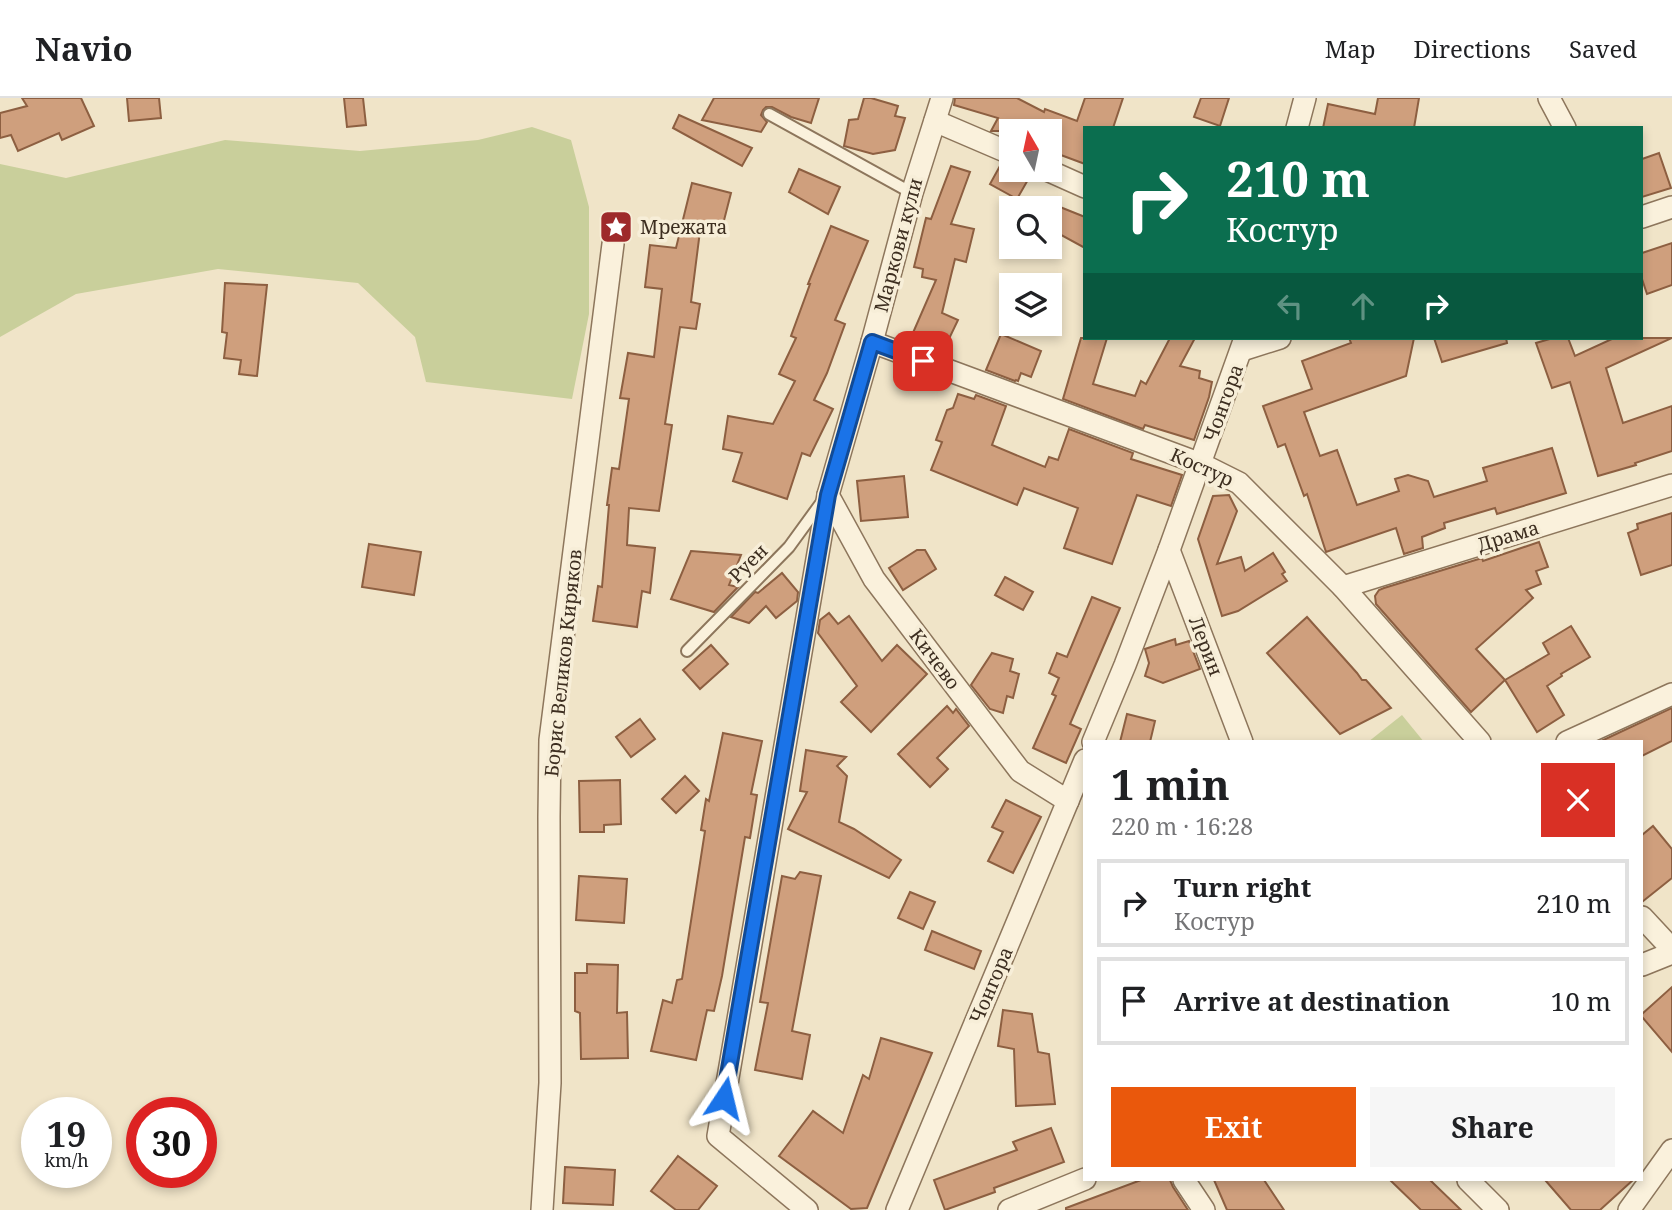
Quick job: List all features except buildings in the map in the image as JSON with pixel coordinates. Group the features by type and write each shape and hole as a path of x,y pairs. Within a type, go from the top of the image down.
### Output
{"street":[{"name":"Маркови кули","path":"807,1210 718,1136 828,495 912,193 942,98"},
{"path":"1298,126 1305,98"},
{"path":"1549,98 1564,126"},
{"path":"935,121 999,148"},
{"path":"1062,177 1083,186"},
{"path":"1643,217 1672,206"},
{"name":"Борис Великов Киряков","path":"542,1210 550,1083 550,740 613,244"},
{"path":"1244,344 1268,340"},
{"name":"Костур","path":"872,342 1201,464 1239,483 1343,587 1478,740"},
{"name":"Чонгора","path":"1094,740 1169,550 1244,344"},
{"name":"Драма","path":"1343,587 1672,485"},
{"name":"Кичево","path":"828,495 874,579 1020,771 1068,801"},
{"name":"Лерин","path":"1169,550 1241,740"},
{"path":"1571,740 1672,694"},
{"name":"Чонгора","path":"897,1210 1083,765"},
{"path":"1643,918 1672,951 1643,965"},
{"path":"1629,1210 1672,1150"},
{"path":"1009,1210 1083,1180"},
{"path":"1185,1181 1204,1210"},
{"path":"1469,1181 1498,1210"}],"lane":[{"path":"769,114 912,193"},
{"name":"Руен","path":"687,651 789,547 828,495"}],"green space":[{"path":"532,127 571,140 589,207 589,314 572,399 426,382 415,337 358,283 218,269 76,294 0,337 0,164 66,178 225,140 360,151 478,140"},
{"path":"1402,715 1422,740 1371,740"}],"place":[{"name":"Мрежата","path":"616,227"}],"route":[{"path":"724,1098 828,495 872,342 923,361"}]}
